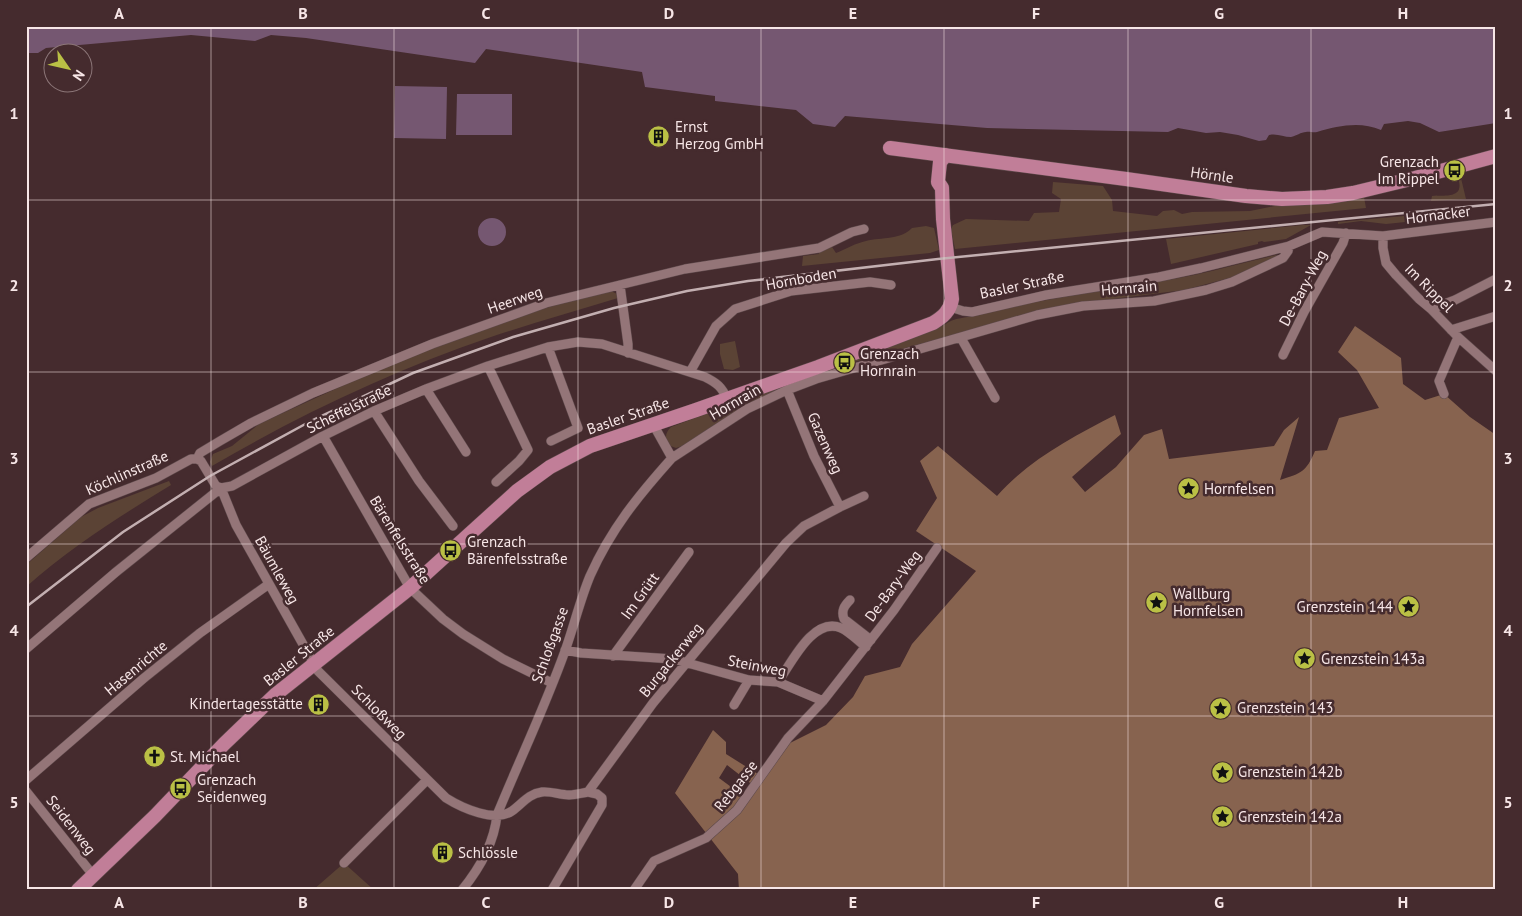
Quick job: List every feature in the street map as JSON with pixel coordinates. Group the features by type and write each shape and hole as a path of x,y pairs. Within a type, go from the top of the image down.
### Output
{"main road":[{"name":"Hörnle","path":"890,148 1246,196 1282,199 1326,197 1353,192 1415,178 1496,156"},
{"path":"914,150 940,182 952,299 950,307"},
{"path":"940,182 945,182 950,164 954,159 952,155"},
{"name":"Basler Straße","path":"78,890 150,821 275,695 410,588 517,491 550,467 590,446 728,399 933,323 943,317 950,307"}],"street":[{"name":"Hornacker","path":"1383,236 1496,222"},
{"name":"Heerweg","path":"199,460 200,452 251,423 314,393 422,348 546,303 685,269 819,248 852,232 864,229"},
{"name":"Basler Straße","path":"950,307 972,312 1046,295 1159,277 1247,258 1290,246 1322,232 1346,233"},
{"path":"1346,233 1383,236"},
{"name":"De-Bary-Weg","path":"1283,355 1304,312 1343,243 1346,233"},
{"name":"Im Rippel","path":"1383,236 1386,263 1419,299 1496,371"},
{"name":"Hornrain","path":"672,458 748,408 787,390 816,380 1037,316 1083,306 1154,301 1206,290 1232,282 1283,258 1290,246"},
{"path":"1431,309 1455,300 1496,279"},
{"name":"Hornboden","path":"690,372 716,326 735,309 791,291 870,282 892,285"},
{"path":"620,285 628,353"},
{"path":"1444,394 1440,381 1455,333 1496,316"},
{"path":"961,338 995,398"},
{"name":"Scheffelstraße","path":"26,649 116,572 221,488 232,486 323,436 374,411 488,366 548,347 578,342 602,344 690,372 718,383 728,399"},
{"path":"548,347 578,428 551,441"},
{"path":"488,366 528,450 496,482"},
{"path":"426,389 466,452"},
{"name":"Gazenweg","path":"787,390 814,456 840,507"},
{"path":"374,411 419,482 453,526"},
{"path":"653,424 672,458"},
{"name":"Bärenfelsstraße","path":"323,436 410,588 443,619 463,634 503,659 552,683"},
{"name":"Schloßgasse","path":"462,890 479,867 489,848 495,831 497,815 565,650 590,575 613,532 640,493 672,458"},
{"name":"Köchlinstraße","path":"26,558 89,504 156,478 191,460 199,460"},
{"path":"199,460 216,486 221,488"},
{"name":"Bäumleweg","path":"221,488 236,526 314,664"},
{"name":"Burgackerweg","path":"588,792 610,760 685,664 786,543 804,526 864,496"},
{"name":"De-Bary-Weg","path":"823,701 894,610 937,548"},
{"name":"Im Grütt","path":"613,656 689,552"},
{"name":"Hasenrichte","path":"26,780 144,678 200,633 269,584"},
{"name":"De-Bary-Weg","path":"850,600 845,605 843,611 844,619 868,643"},
{"path":"778,682 810,636 826,626 835,626 843,629 868,643"},
{"name":"Steinweg","path":"565,650 613,656 673,659 685,664 748,680 778,682 823,701"},
{"name":"Schloßweg","path":"314,664 318,672 446,798 460,807 477,813 497,815"},
{"path":"734,705 748,680"},
{"name":"Rebgasse","path":"634,890 654,862 706,838 731,817 788,738 823,701"},
{"path":"344,863 427,780"},
{"name":"Seidenweg","path":"26,791 93,875"},
{"path":"497,815 506,815 531,795 541,792 569,795 588,792 597,794 602,798 602,805 552,890"}],"shaded area":[{"path":"26,26 1496,26 1496,123 1439,132 1420,123 1408,121 1384,124 1381,130 1373,127 1349,125 1316,132 1304,132 1291,137 1275,134 1269,135 1266,140 1259,141 1220,132 1206,133 1178,128 1168,132 987,128 845,116 835,127 813,124 796,110 715,101 715,96 645,87 642,72 486,49 475,63 306,38 271,35 255,41 191,35 92,44 92,42 42,42 42,50 38,53 26,53"},
{"path":"395,86 447,87 446,139 394,138"},
{"path":"457,94 512,94 512,135 456,135"},
{"path":"1460,174 1466,199 1431,201 1432,196 1457,193 1459,190 1458,178 1454,176"},
{"path":"1053,182 1103,186 1112,200 1113,211 1157,216 1163,211 1174,210 1182,214 1192,212 1250,211 1284,204 1364,197 1366,208 955,249 951,229 953,225 966,219 1029,221 1034,213 1059,212 1061,199 1052,193"},
{"path":"1463,210 1461,215 1433,221 1432,214"},
{"path":"1426,214 1425,220 1386,224 1361,221 1338,224 1338,222"},
{"path":"492,218 502,222 506,232 502,242 492,246 482,242 478,232 482,222"},
{"path":"1311,225 1286,239 1262,241 1258,242 1258,244 1171,264 1166,239"},
{"path":"926,226 934,228 939,250 930,253 802,266 803,256 819,254 818,251 832,247 836,253 862,242 902,235 912,228"},
{"path":"1276,255 1237,276 1184,290 1089,302 1044,310 847,364 846,361 956,319 1060,298 1194,275"},
{"path":"609,290 617,294 618,298 491,337 419,364 348,394 212,466 210,462 213,454 232,446 259,424 405,357 482,328"},
{"path":"1355,326 1401,358 1403,384 1425,400 1444,394 1470,417 1496,435 1496,890 739,890 738,874 675,793 713,730 726,742 726,754 761,776 782,747 826,725 853,697 865,676 900,667 912,644 976,571 916,531 937,498 920,461 938,446 997,496 1009,483 1037,460 1115,415 1121,434 1072,477 1085,492 1116,467 1144,435 1162,429 1169,459 1274,446 1284,430 1299,417 1280,480 1306,468 1315,451 1327,450 1339,418 1379,408 1357,370 1338,352","holes":["727,765 754,786 746,798 719,778"]},
{"path":"735,341 740,367 733,370 724,369 720,354 720,344"},
{"path":"789,383 790,385 753,403 682,446 676,448 668,445 666,435 671,427"},
{"path":"169,481 171,485 78,545 26,587 26,565 81,517 98,508"},
{"path":"344,863 374,890 313,890"}],"railway":[{"path":"26,607 123,532 210,476 309,422 413,373 513,337 614,308 687,291 748,281 938,259 1496,204"}],"place":[{"name":"Ernst Herzog GmbH","path":"659,136"},
{"name":"Grenzach Im Rippel","path":"1455,171"},
{"name":"Grenzach Hornrain","path":"844,363"},
{"name":"Hornfelsen","path":"1188,489"},
{"name":"Grenzach Bärenfelsstraße","path":"451,551"},
{"name":"Wallburg Hornfelsen","path":"1157,603"},
{"name":"Grenzstein 144","path":"1409,607"},
{"name":"Grenzstein 143a","path":"1305,659"},
{"name":"Kindertagesstätte","path":"319,704"},
{"name":"Grenzstein 143","path":"1221,708"},
{"name":"St. Michael","path":"154,757"},
{"name":"Grenzstein 142b","path":"1222,772"},
{"name":"Grenzach Seidenweg","path":"181,789"},
{"name":"Grenzstein 142a","path":"1222,817"},
{"name":"Schlössle","path":"442,853"}]}
